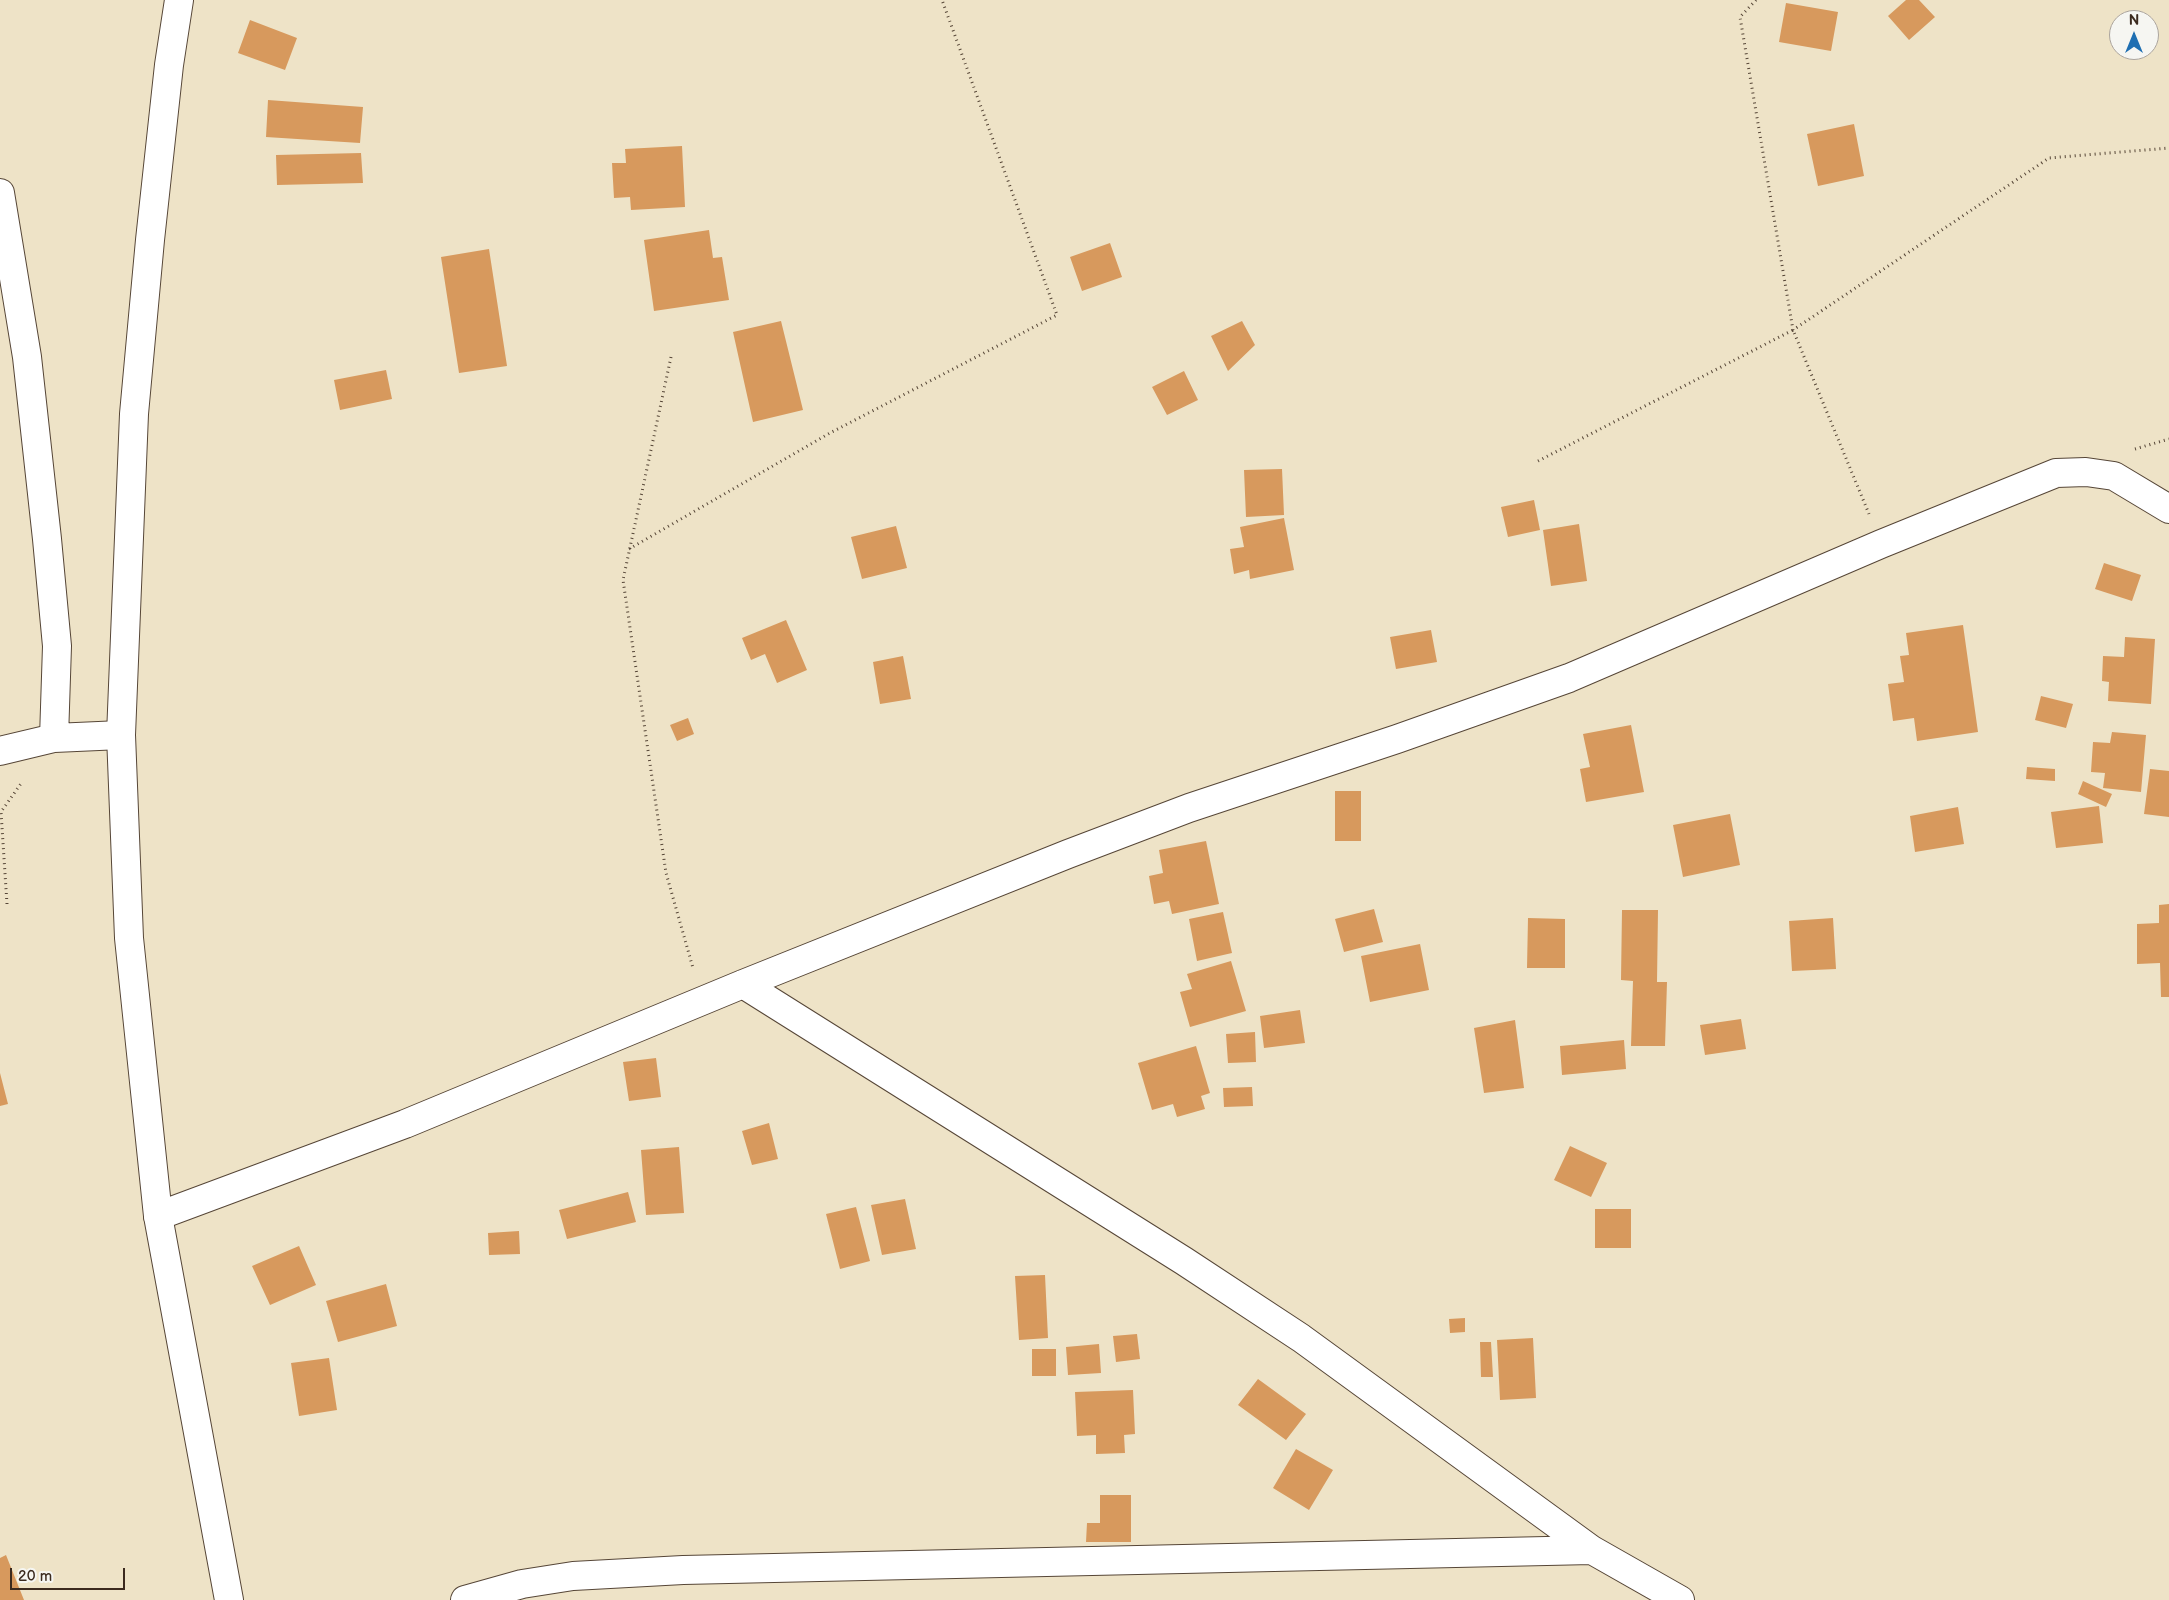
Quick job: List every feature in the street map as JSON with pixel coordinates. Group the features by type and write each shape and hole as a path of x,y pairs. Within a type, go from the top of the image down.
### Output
{"main road":[{"path":"179,0 169,64 134,414 121,735 129,938 158,1216 228,1600"},
{"path":"0,193 27,357 47,539 57,646 54,738"},
{"path":"158,1216 405,1124 702,1000 983,887 1189,808 1397,739 1568,678 1881,544 2056,473 2086,472 2114,476 2169,509"},
{"path":"1,749 54,738 121,735"},
{"path":"743,984 1184,1260 1285,1327 1592,1550 1680,1600"},
{"path":"465,1600 522,1584 573,1576 683,1570 1592,1550"}],"path":[{"path":"629,549 830,432 1058,315 942,0"},
{"path":"1756,0 1740,17 1793,330 1881,544"},
{"path":"1538,461 1793,330 2050,158 2169,148"},
{"path":"671,357 623,580 666,873 702,1000"},
{"path":"7,904 1,812 54,738"}],"building":[{"path":"1906,0 1919,0 1935,17 1909,40 1888,16"},
{"path":"1786,3 1838,12 1831,51 1779,42"},
{"path":"250,20 297,38 285,70 238,53"},
{"path":"268,100 363,107 360,143 266,137"},
{"path":"1854,124 1864,176 1818,186 1807,134"},
{"path":"682,146 685,207 631,210 630,197 614,198 612,163 626,163 625,149"},
{"path":"361,153 363,183 277,185 276,155"},
{"path":"709,230 713,258 722,257 729,300 654,311 644,240"},
{"path":"1110,243 1122,277 1082,291 1070,257"},
{"path":"489,249 507,366 459,373 441,257"},
{"path":"781,321 803,410 753,422 733,332"},
{"path":"1242,321 1255,345 1228,371 1211,336"},
{"path":"386,370 392,399 340,410 334,380"},
{"path":"1184,371 1198,400 1167,415 1152,387"},
{"path":"1282,469 1284,515 1246,517 1244,470"},
{"path":"1534,500 1540,530 1508,537 1501,507"},
{"path":"1284,518 1294,570 1250,579 1249,570 1234,574 1230,549 1244,547 1240,527"},
{"path":"1579,524 1587,581 1551,586 1543,530"},
{"path":"896,526 907,568 862,579 851,537"},
{"path":"2104,563 2141,575 2132,601 2095,589"},
{"path":"786,620 807,670 777,683 765,654 751,660 742,638"},
{"path":"1963,625 1978,732 1917,741 1914,718 1893,721 1888,684 1904,682 1900,656 1909,655 1906,633"},
{"path":"1431,630 1437,662 1396,669 1390,637"},
{"path":"2125,637 2155,639 2151,704 2108,701 2109,682 2102,681 2103,656 2124,657"},
{"path":"903,656 911,699 880,704 873,662"},
{"path":"2041,696 2073,704 2066,728 2035,720"},
{"path":"688,718 694,734 677,741 670,725"},
{"path":"1631,725 1644,792 1586,802 1580,769 1590,767 1583,734"},
{"path":"2112,732 2146,735 2141,792 2103,788 2105,773 2091,772 2093,742 2110,743"},
{"path":"2027,767 2055,769 2055,781 2026,779"},
{"path":"2150,769 2169,771 2169,817 2144,814"},
{"path":"2083,781 2112,794 2106,807 2078,794"},
{"path":"1335,791 1361,791 1361,841 1335,841"},
{"path":"2099,806 2103,843 2056,848 2051,812"},
{"path":"1958,807 1964,844 1915,852 1910,816"},
{"path":"1730,814 1740,865 1683,877 1673,825"},
{"path":"1206,841 1219,904 1172,914 1169,901 1154,904 1149,876 1163,873 1159,850"},
{"path":"2169,904 2169,997 2161,997 2160,963 2137,964 2137,924 2159,923 2159,905"},
{"path":"1374,909 1383,942 1344,952 1335,919"},
{"path":"1622,910 1658,910 1657,982 1667,982 1665,1046 1631,1046 1633,981 1621,980"},
{"path":"1223,912 1232,953 1197,961 1189,919"},
{"path":"1528,918 1565,919 1565,968 1527,968"},
{"path":"1833,918 1836,969 1792,971 1789,921"},
{"path":"1420,944 1429,990 1370,1002 1361,956"},
{"path":"1231,961 1246,1011 1190,1027 1180,992 1192,989 1187,974"},
{"path":"1300,1010 1305,1043 1264,1048 1260,1016"},
{"path":"1741,1019 1746,1049 1705,1055 1700,1025"},
{"path":"1515,1020 1524,1088 1484,1093 1474,1028"},
{"path":"1255,1032 1256,1062 1228,1063 1226,1034"},
{"path":"1624,1040 1626,1069 1562,1075 1560,1046"},
{"path":"1196,1046 1210,1093 1201,1096 1205,1109 1177,1117 1173,1104 1152,1110 1138,1063"},
{"path":"656,1058 661,1097 629,1101 623,1062"},
{"path":"0,1073 8,1104 0,1106"},
{"path":"1252,1087 1253,1106 1224,1107 1223,1088"},
{"path":"769,1123 778,1159 752,1165 742,1131"},
{"path":"1570,1146 1607,1163 1591,1197 1554,1180"},
{"path":"679,1147 684,1213 646,1215 641,1150"},
{"path":"628,1192 636,1222 567,1239 559,1210"},
{"path":"905,1199 916,1249 882,1255 871,1205"},
{"path":"856,1207 870,1261 840,1269 826,1214"},
{"path":"1595,1209 1631,1209 1631,1248 1595,1248"},
{"path":"519,1231 520,1254 489,1255 488,1233"},
{"path":"299,1246 316,1285 270,1305 252,1266"},
{"path":"1045,1275 1048,1338 1019,1340 1015,1276"},
{"path":"386,1284 397,1326 338,1342 326,1301"},
{"path":"1465,1318 1465,1332 1450,1333 1449,1319"},
{"path":"1137,1334 1140,1359 1116,1362 1113,1336"},
{"path":"1533,1338 1536,1398 1500,1400 1497,1340"},
{"path":"1480,1342 1491,1342 1493,1377 1481,1377"},
{"path":"1099,1344 1101,1373 1068,1375 1066,1347"},
{"path":"1032,1349 1056,1349 1056,1376 1032,1376"},
{"path":"329,1358 337,1410 299,1416 291,1363"},
{"path":"1258,1379 1306,1414 1286,1440 1238,1405"},
{"path":"1133,1390 1135,1434 1124,1435 1125,1453 1096,1454 1096,1435 1077,1436 1075,1392"},
{"path":"1296,1449 1333,1470 1309,1510 1273,1488"},
{"path":"1100,1495 1131,1495 1131,1542 1086,1542 1087,1523 1100,1523"},
{"path":"6,1555 24,1600 0,1600 0,1558"}]}
